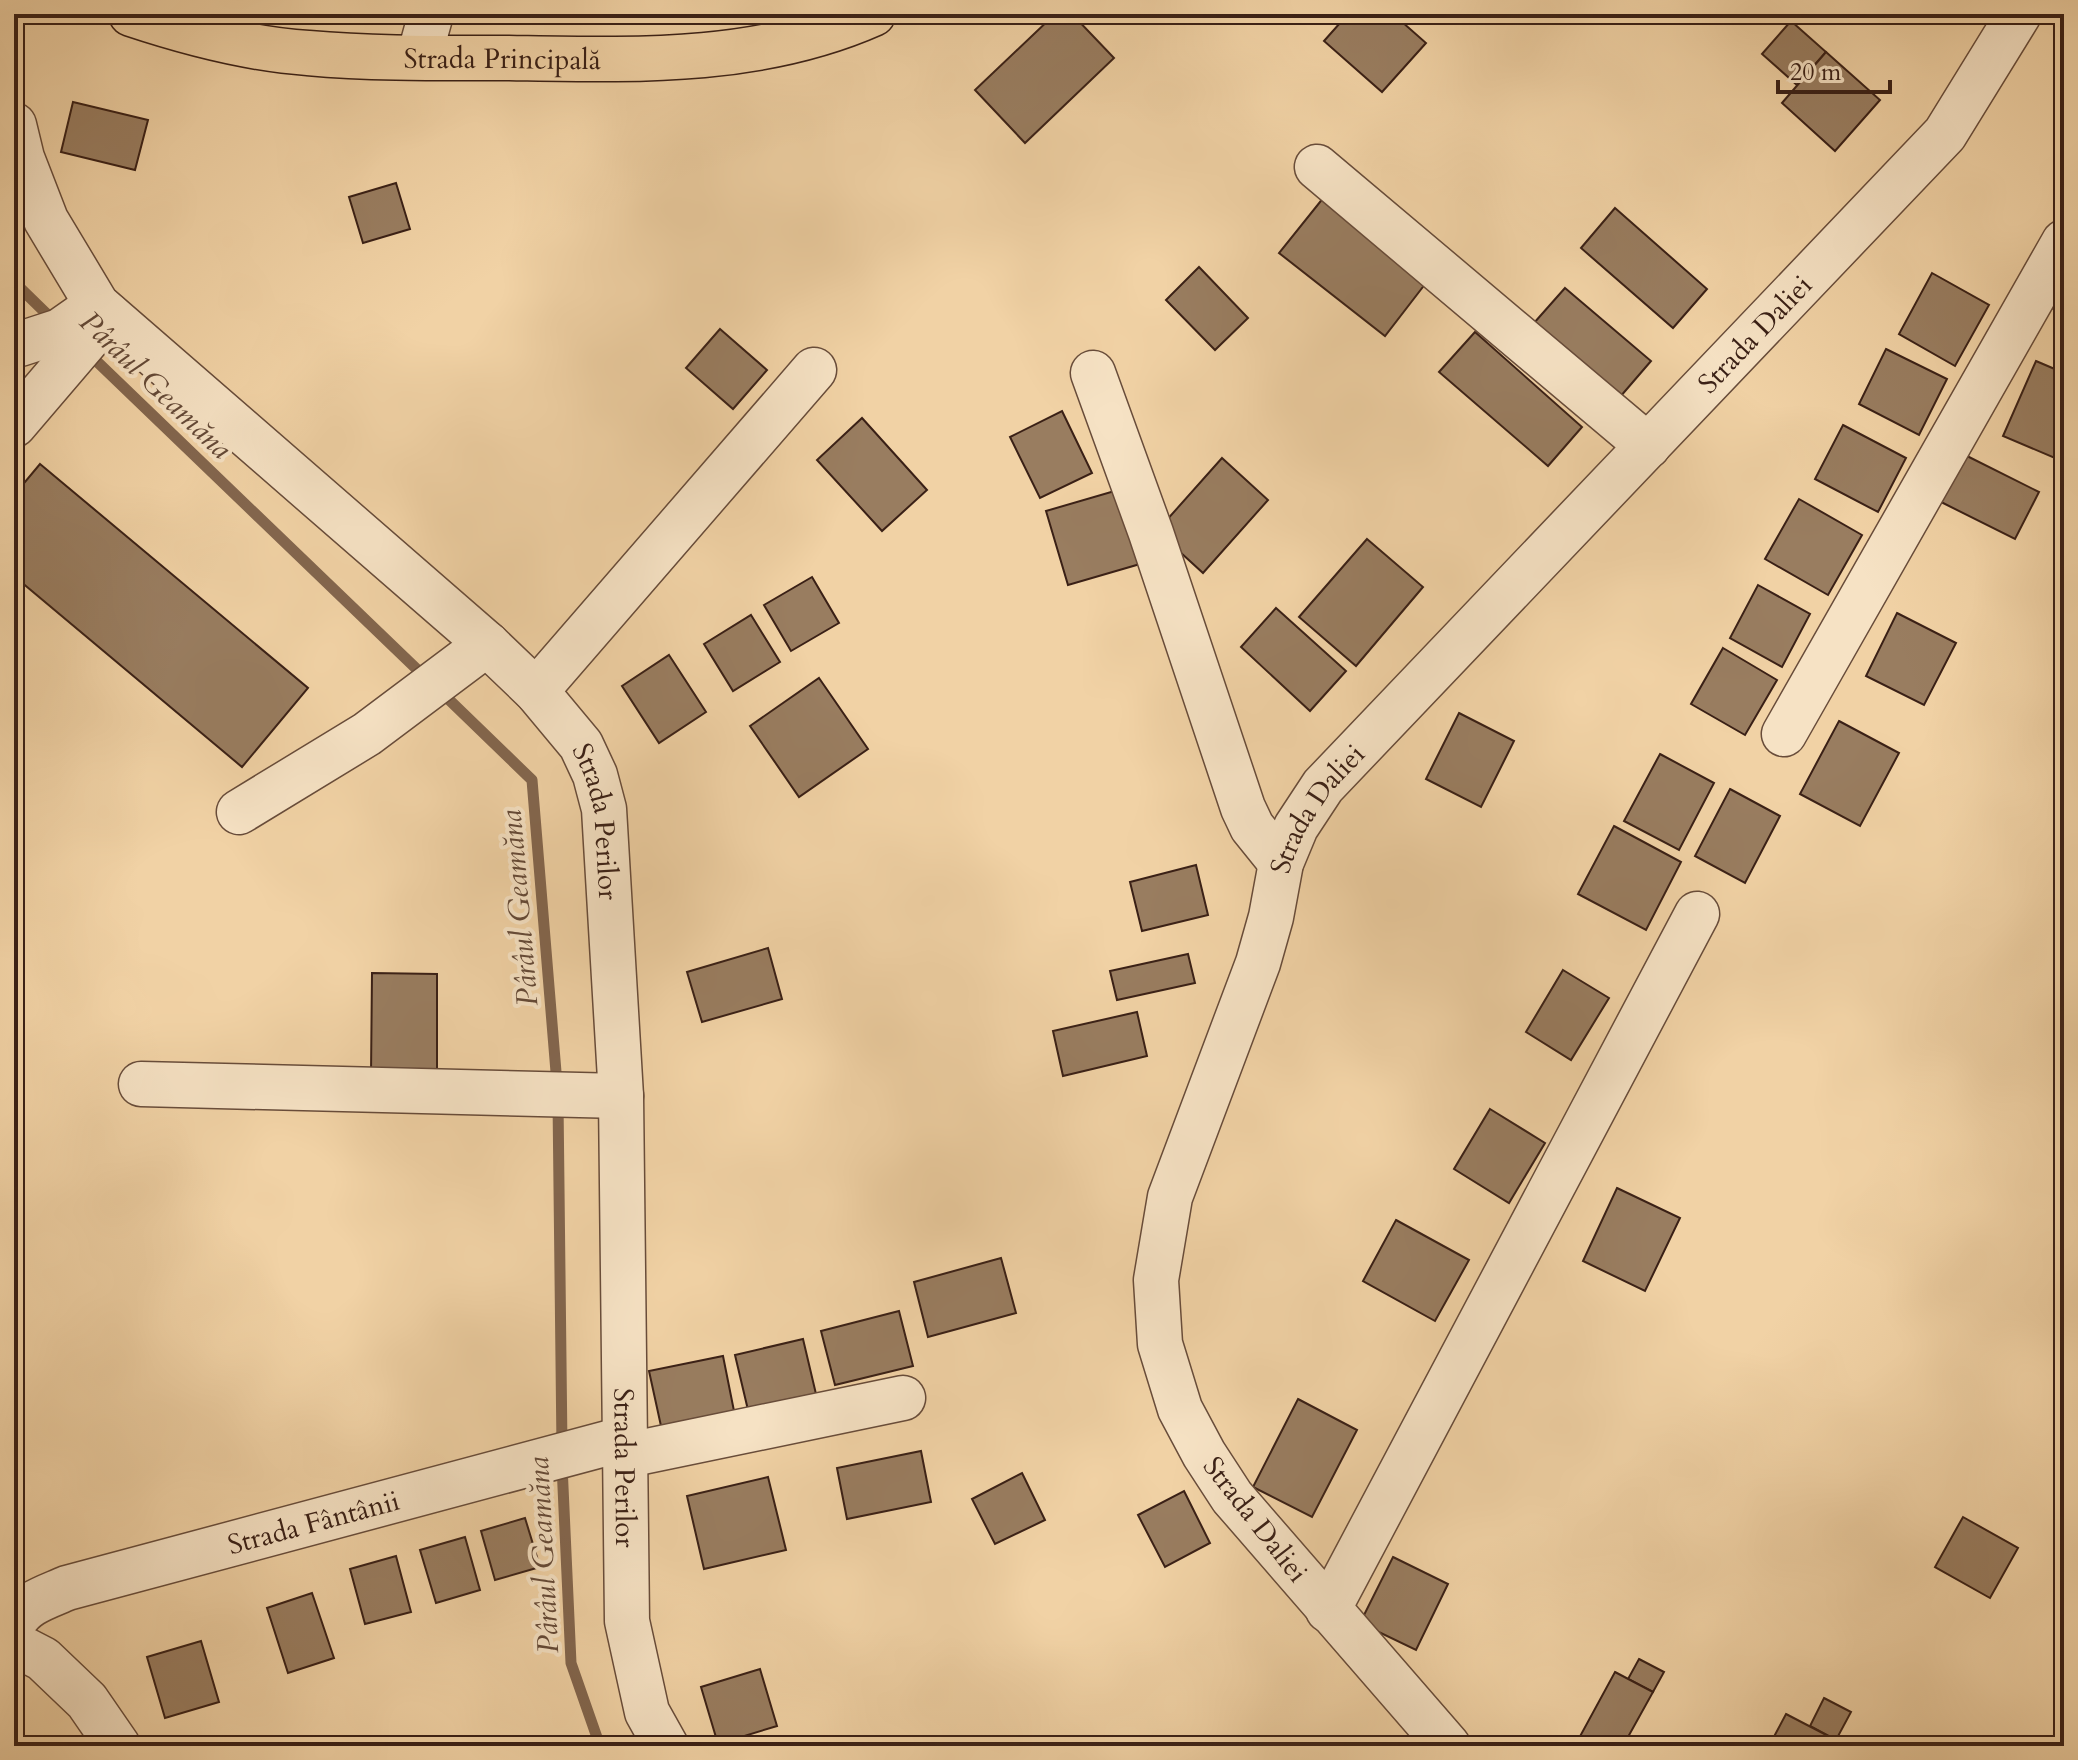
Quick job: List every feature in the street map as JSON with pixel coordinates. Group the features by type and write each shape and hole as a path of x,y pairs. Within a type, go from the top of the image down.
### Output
{"main road":[{"name":"Strada Principală","path":"131,14 195,35 306,53 585,59 705,56 779,45 835,31 873,14"}],"street":[{"path":"419,57 431,14"},
{"name":"Strada Daliei","path":"1448,1746 1232,1497 1180,1409 1160,1344 1156,1280 1170,1197 1258,963 1281,863 1296,827 1323,786 1945,134 2012,17"},
{"name":"Strada Perilor","path":"14,125 22,158 46,220 102,310 487,644 536,691 581,745 595,775 604,809 621,1096 627,1621 647,1712 666,1746"},
{"path":"1317,167 1648,446"},
{"path":"1784,734 2064,242"},
{"path":"14,339 20,344 60,331 102,310"},
{"path":"14,425 102,310"},
{"path":"536,691 814,370"},
{"path":"1093,373 1151,533 1243,808 1252,827 1281,863"},
{"path":"239,812 367,734 487,644"},
{"path":"1328,1610 1697,914"},
{"path":"141,1084 621,1096"},
{"name":"Strada Fântânii","path":"14,1623 19,1614 32,1604 67,1588 623,1448 903,1398"},
{"path":"14,1644 43,1659 87,1701 118,1746"}],"building":[{"path":"1055,14 1072,14 1114,58 1025,143 975,90"},
{"path":"1348,14 1393,14 1426,43 1382,92 1324,41"},
{"path":"1791,21 1826,52 1797,85 1762,54"},
{"path":"1826,52 1880,100 1835,151 1782,103"},
{"path":"73,102 148,120 135,170 61,152"},
{"path":"396,183 410,229 363,243 349,197"},
{"path":"1324,197 1429,279 1385,336 1279,253"},
{"path":"1615,208 1707,289 1673,328 1581,248"},
{"path":"1199,267 1248,318 1215,350 1166,300"},
{"path":"1932,273 1989,305 1955,366 1899,334"},
{"path":"2064,283 2064,315 2050,307"},
{"path":"1565,288 1651,361 1620,397 1534,323"},
{"path":"720,329 767,370 733,409 686,368"},
{"path":"1475,332 1582,427 1548,466 1439,372"},
{"path":"1886,349 1947,379 1919,435 1859,404"},
{"path":"2036,361 2064,373 2062,461 2003,436"},
{"path":"1062,411 1092,473 1040,498 1010,437"},
{"path":"862,418 927,490 882,531 817,460"},
{"path":"1843,425 1906,458 1878,512 1815,479"},
{"path":"1965,455 2039,492 2015,539 1941,502"},
{"path":"1222,458 1268,500 1203,573 1157,531"},
{"path":"40,464 308,688 242,767 14,576 14,495"},
{"path":"1118,490 1140,564 1068,585 1046,511"},
{"path":"1799,499 1862,535 1828,595 1765,559"},
{"path":"1367,539 1423,587 1356,666 1299,617"},
{"path":"812,577 839,623 791,651 764,605"},
{"path":"1758,585 1810,614 1782,667 1730,638"},
{"path":"1276,608 1346,671 1310,711 1241,647"},
{"path":"1897,613 1956,643 1924,705 1866,676"},
{"path":"751,615 780,662 733,691 704,644"},
{"path":"1723,648 1777,680 1745,735 1691,704"},
{"path":"669,655 706,712 659,743 622,686"},
{"path":"819,678 868,749 799,797 750,726"},
{"path":"1459,713 1514,741 1481,807 1426,779"},
{"path":"1839,721 1899,753 1860,826 1800,794"},
{"path":"1660,754 1714,783 1679,850 1624,821"},
{"path":"1730,789 1780,816 1745,883 1695,856"},
{"path":"1614,826 1681,862 1646,930 1578,894"},
{"path":"1196,865 1208,915 1142,931 1130,882"},
{"path":"768,948 782,999 702,1022 687,972"},
{"path":"1188,954 1195,983 1117,1000 1110,971"},
{"path":"1563,970 1609,998 1571,1060 1526,1032"},
{"path":"372,973 437,974 437,1075 371,1075"},
{"path":"1137,1012 1147,1056 1063,1076 1053,1031"},
{"path":"1490,1109 1545,1143 1509,1203 1454,1169"},
{"path":"1617,1188 1680,1218 1645,1291 1583,1261"},
{"path":"1396,1220 1469,1260 1435,1321 1363,1281"},
{"path":"1001,1258 1016,1313 928,1337 914,1282"},
{"path":"899,1311 913,1366 835,1385 821,1331"},
{"path":"803,1339 816,1394 748,1410 735,1355"},
{"path":"723,1356 734,1411 661,1426 649,1371"},
{"path":"1298,1399 1357,1430 1312,1517 1253,1487"},
{"path":"921,1451 931,1502 847,1519 837,1468"},
{"path":"1022,1473 1045,1520 995,1544 972,1499"},
{"path":"768,1477 786,1550 704,1569 687,1496"},
{"path":"1184,1491 1210,1543 1165,1567 1138,1515"},
{"path":"1963,1517 2018,1548 1990,1598 1935,1567"},
{"path":"525,1518 540,1567 495,1580 481,1531"},
{"path":"465,1537 480,1590 436,1603 420,1550"},
{"path":"396,1556 411,1612 365,1624 350,1569"},
{"path":"1393,1557 1448,1584 1416,1650 1360,1623"},
{"path":"312,1593 334,1658 288,1673 267,1608"},
{"path":"201,1641 219,1702 165,1718 147,1657"},
{"path":"1639,1659 1664,1672 1653,1692 1628,1679"},
{"path":"760,1669 777,1726 718,1744 701,1687"},
{"path":"1615,1672 1653,1692 1623,1746 1589,1746 1578,1740"},
{"path":"1824,1698 1851,1712 1836,1740 1810,1726"},
{"path":"1786,1714 1836,1740 1833,1746 1769,1746"},
{"path":"893,1737 900,1746 881,1746"}],"waterway":[{"name":"Pârâul Geamăna","path":"14,282 54,321"},
{"name":"Pârâul Geamăna","path":"87,352 426,678"},
{"name":"Pârâul Geamăna","path":"439,690 532,780 557,1084"},
{"name":"Pârâul Geamăna","path":"558,1101 562,1448"},
{"name":"Pârâul Geamăna","path":"562,1465 571,1663 600,1746"}]}
